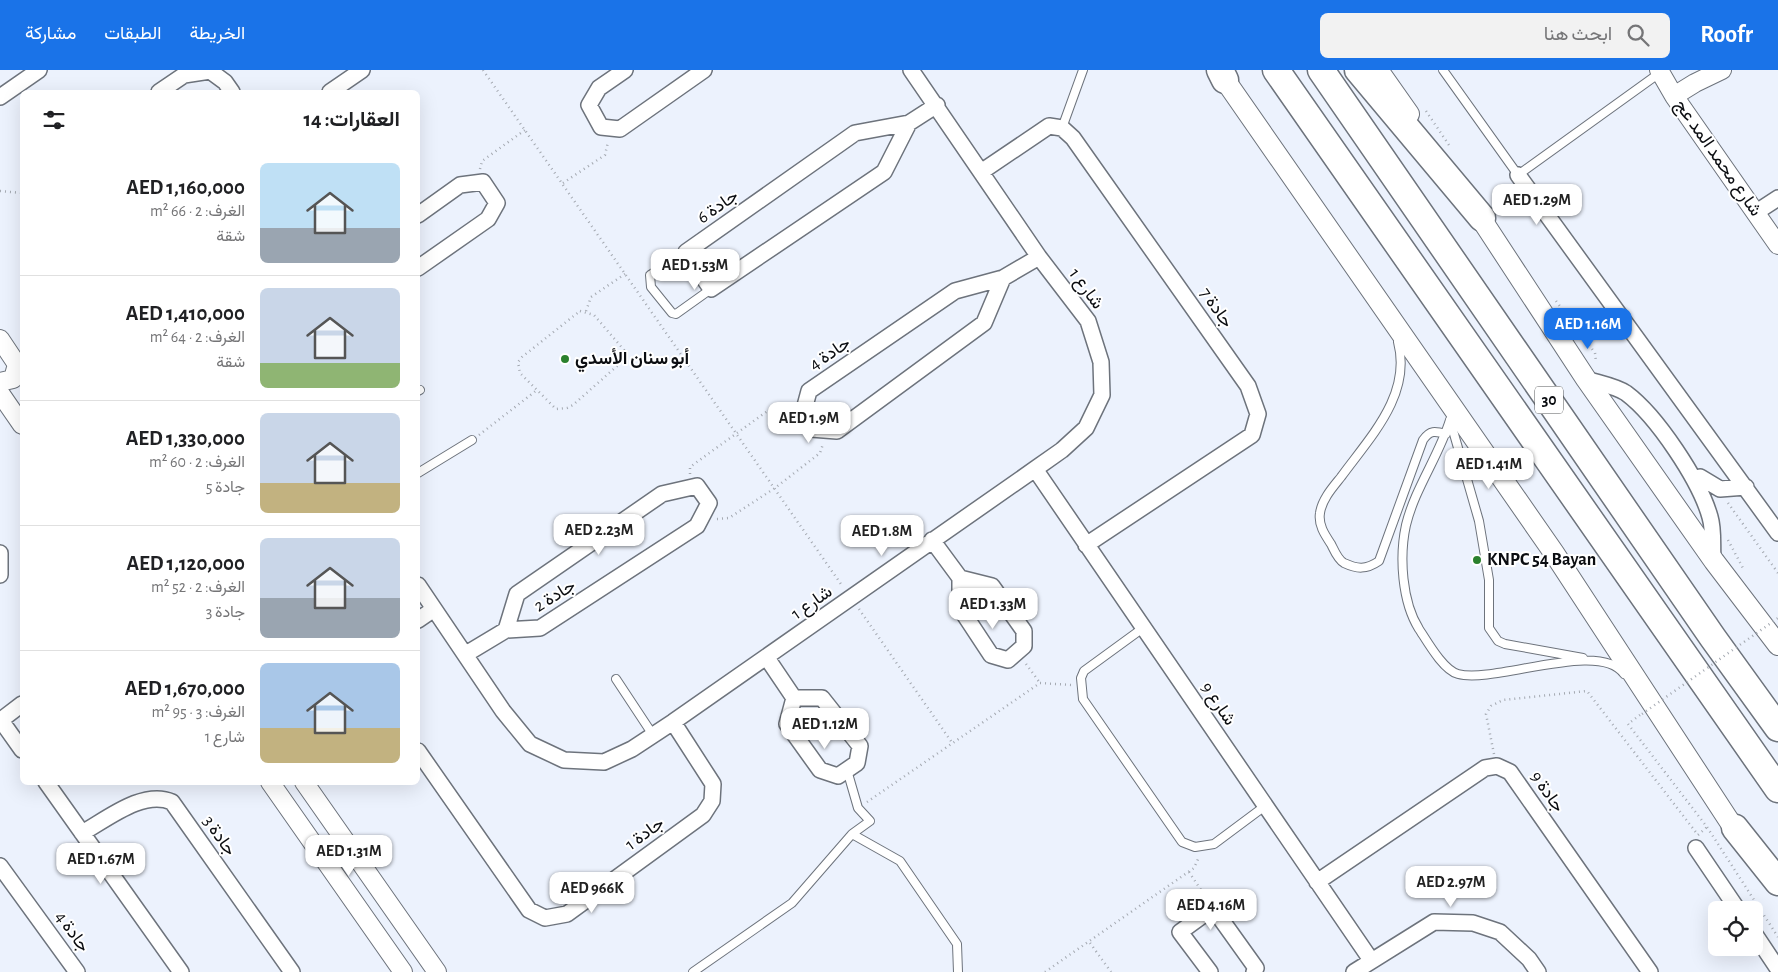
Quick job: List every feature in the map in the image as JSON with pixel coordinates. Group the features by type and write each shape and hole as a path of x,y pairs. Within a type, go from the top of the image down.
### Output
{"highway":[{"name":"30","path":"1276,70 1778,789"},
{"name":"30","path":"1321,70 1713,638 1778,728"},
{"path":"1358,70 1482,218"},
{"path":"1735,828 1778,882"}],"main road":[{"path":"1378,70 1482,218 1586,379 1714,561 1778,645"},
{"path":"1221,73 1554,553 1696,767 1778,897"}],"street":[{"path":"0,97 39,70"},
{"path":"625,70 599,88 589,105 601,127 620,129 704,70"},
{"name":"شارع 1","path":"420,588 503,711 530,744 564,760 604,762 632,749 653,736 767,658 1062,450 1086,428 1102,395 1101,362 1088,321 1039,257 937,105 911,70"},
{"path":"1674,96 1722,70"},
{"path":"162,90 184,75 210,71 225,82 231,90"},
{"path":"333,90 359,71"},
{"name":"شارع محمد المد عج","path":"1661,71 1674,96 1778,245"},
{"name":"جادة 6","path":"686,252 855,133 909,122 937,105"},
{"path":"686,252 712,289 884,172 909,122"},
{"path":"981,172 1049,126 1062,128"},
{"name":"جادة 7","path":"1062,128 1073,138 1248,386 1258,414 1252,435 1086,545"},
{"path":"1518,175 1778,533"},
{"path":"420,214 460,185 483,182 497,203 488,219 420,267"},
{"path":"1755,212 1778,198"},
{"name":"جادة 4","path":"805,404 808,391 955,291 1003,278 1039,257"},
{"path":"805,404 802,418 811,429 837,430 984,323 1003,278"},
{"path":"0,339 20,368 13,379 0,382"},
{"path":"1586,379 1625,393 1646,413 1695,479 1710,518 1714,561"},
{"path":"0,393 20,416"},
{"name":"شارع 9","path":"1035,469 1372,960"},
{"path":"1695,479 1700,476 1720,489 1746,487"},
{"path":"689,488 697,486 709,503 701,519"},
{"name":"جادة 2","path":"506,630 517,594 662,494 689,488"},
{"name":"جادة 2","path":"466,654 506,630 540,628 697,526 701,519"},
{"path":"932,540 960,578 960,608 991,655 1008,660 1024,646 1024,631 992,586 960,578"},
{"path":"0,553 0,575"},
{"path":"420,619 434,609"},
{"path":"767,658 794,698 787,724 820,770 838,776 858,763 860,746 822,698 794,698"},
{"path":"20,705 0,720 20,744"},
{"name":"جادة 1","path":"420,754 529,910 545,918 567,914 703,814 712,801 713,784 672,722"},
{"path":"1317,882 1485,768 1497,766"},
{"name":"جادة 9","path":"1497,766 1510,772 1650,972"},
{"path":"48,785 181,972"},
{"path":"272,785 403,972"},
{"path":"306,785 437,972"},
{"name":"جادة 3","path":"82,833 133,804 153,798 163,798 172,802 292,972"},
{"path":"324,860 336,864 347,860 350,848"},
{"path":"1696,848 1732,901"},
{"name":"جادة 4","path":"0,866 77,972"},
{"path":"352,899 356,885 361,881 373,881"},
{"path":"1210,972 1180,932 1213,908 1256,968 1254,972"},
{"path":"1354,972 1434,922 1473,923 1500,932 1529,959 1538,972"},
{"path":"1763,946 1778,969"}],"lane":[{"path":"1062,128 1083,70"},
{"path":"1443,70 1518,175 1661,71"},
{"path":"686,252 650,275 651,288 672,313 676,314 712,289"},
{"path":"1398,329 1450,420 1479,522 1489,580 1489,628 1498,641 1505,644 1612,664 1622,671 1696,767"},
{"path":"1398,329 1401,352 1401,377 1396,397 1382,422 1326,496 1320,513 1321,528 1341,562 1359,568 1370,567 1379,560 1423,440 1428,433 1434,431 1446,434"},
{"path":"1450,420 1443,444 1426,475 1406,525 1404,545 1404,575 1408,607 1441,662 1456,674 1476,675 1561,663 1602,662"},
{"path":"420,472 472,440"},
{"path":"1143,628 1084,670 1081,686 1083,699 1182,842 1203,848 1214,844 1265,806"},
{"path":"616,679 653,736"},
{"path":"693,972 792,903 852,834 870,821 858,808 847,770"},
{"path":"852,834 900,861 957,944 958,972"}],"path":[{"path":"483,70 953,744"},
{"path":"562,184 605,155 611,128"},
{"path":"477,183 482,161 525,130"},
{"path":"0,190 20,193"},
{"path":"586,311 591,298 626,274"},
{"path":"586,311 594,315 624,350 625,359 567,408 556,409 520,373 518,362 575,314 586,311"},
{"path":"472,440 537,390"},
{"path":"689,488 690,467 773,408 805,404"},
{"path":"701,519 729,518 775,488 820,453 826,430"},
{"path":"1727,502 1778,573"},
{"path":"1724,533 1744,571"},
{"path":"1773,614 1778,619 1628,724 1707,827 1778,937"},
{"path":"1016,652 1040,683"},
{"path":"858,808 1040,683 1081,686"},
{"path":"1497,766 1486,714 1491,706 1503,700 1587,690 1698,834 1707,827"},
{"path":"1044,972 1189,872 1194,868 1203,848"},
{"path":"1189,872 1213,908"},
{"path":"1090,942 1111,972"}],"place":[{"name":"أبو سنان الأسدي","path":"565,359"},
{"name":"KNPC 54 Bayan","path":"1477,560"}]}
